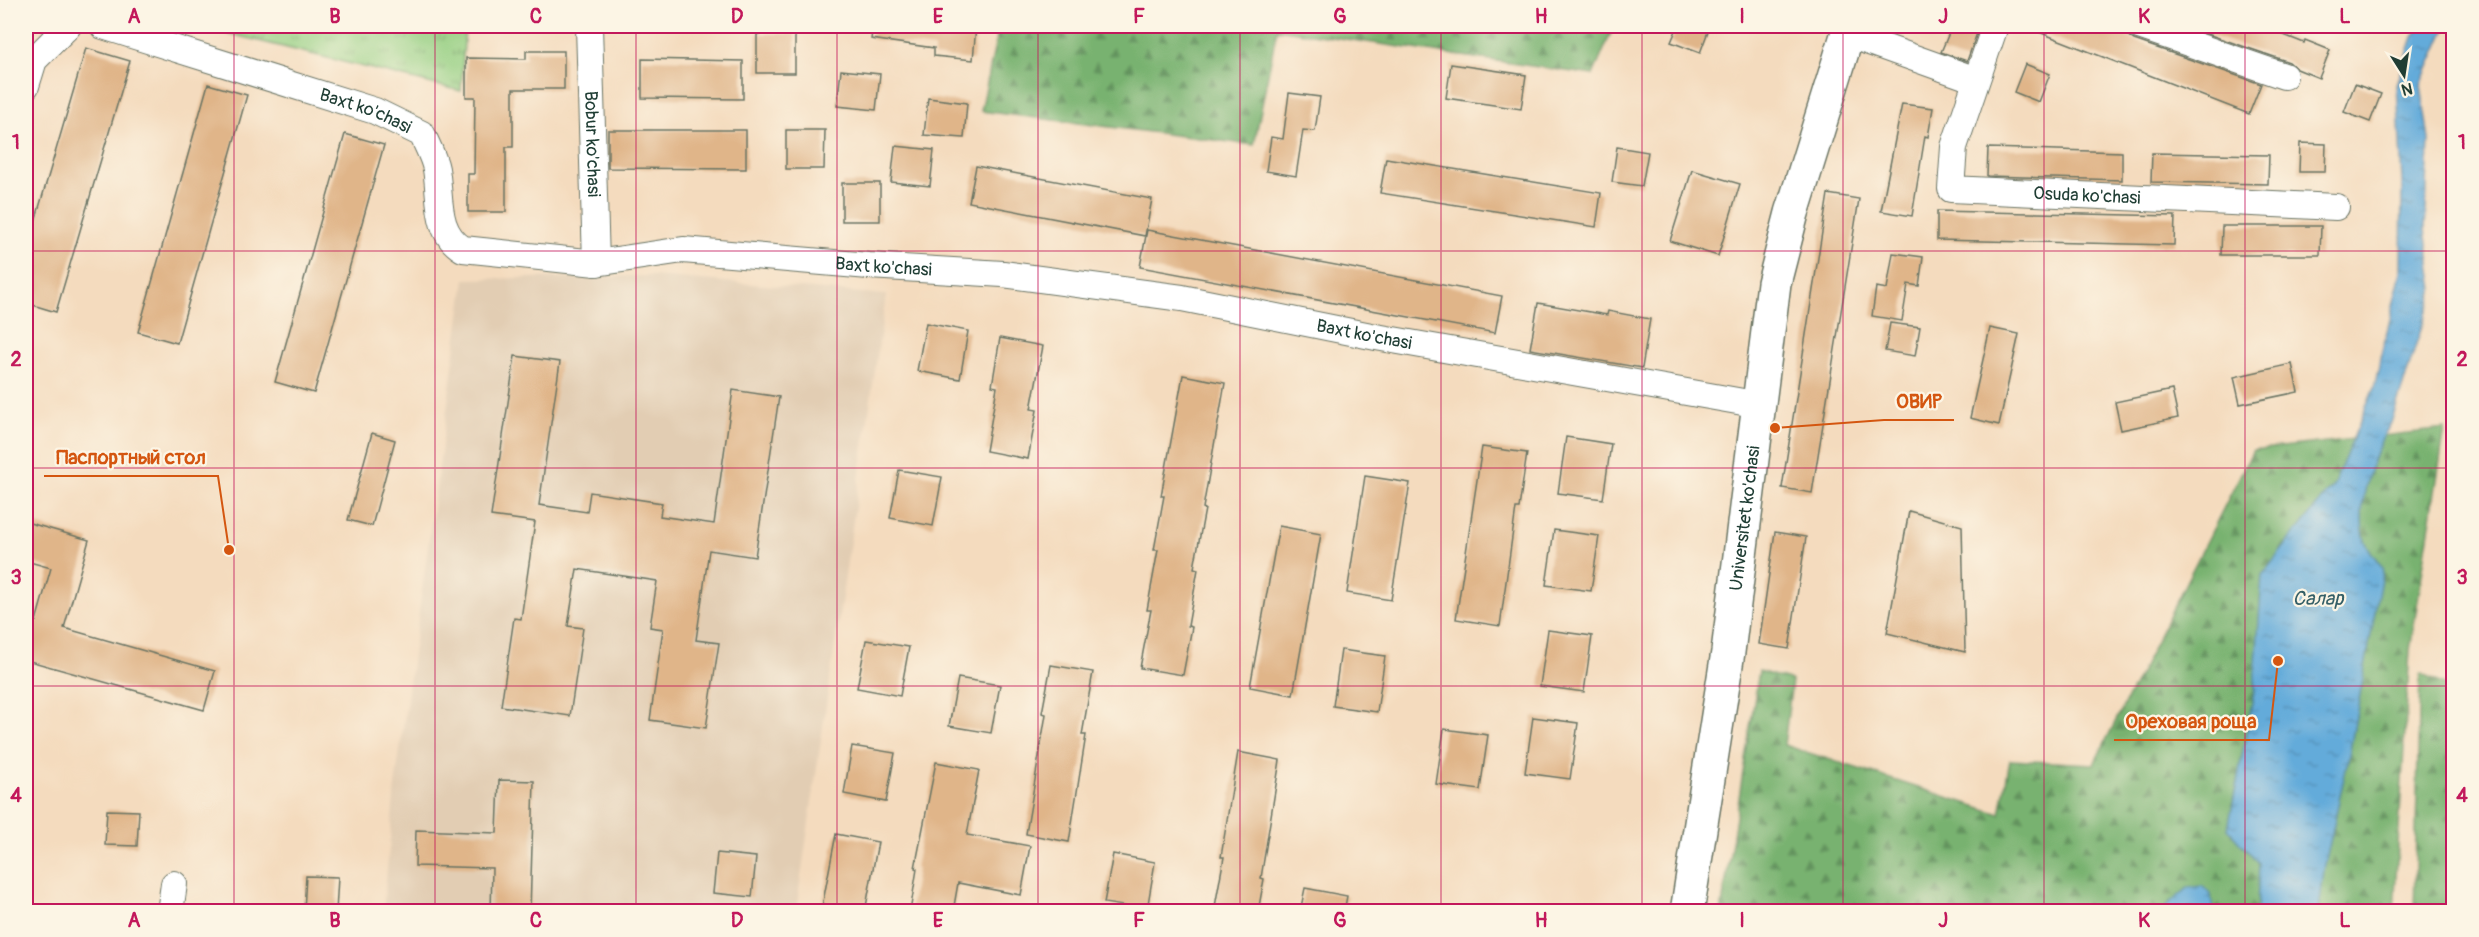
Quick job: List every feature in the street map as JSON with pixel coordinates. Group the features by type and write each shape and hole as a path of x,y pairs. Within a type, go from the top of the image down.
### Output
{"main road":[{"name":"Universitet ko'chasi","path":"1687,912 1728,651 1774,283 1792,213 1849,30"}],"street":[{"path":"26,86 34,60 68,26"},
{"name":"Baxt ko'chasi","path":"103,26 375,111 422,134 435,166 443,225 454,244 464,249 596,263 683,250 869,266 1003,274 1182,298 1387,339 1760,405"},
{"name":"Bobur ko'chasi","path":"589,26 596,263"},
{"name":"Osuda ko'chasi","path":"1995,26 1954,147 1951,189 2336,207"},
{"path":"2139,26 2284,76"},
{"path":"1849,30 1976,80"},
{"path":"170,912 174,884"}],"shaded area":[{"path":"653,276 886,295 796,911 383,912 395,786 465,279"}],"green space":[{"path":"198,26 465,26 461,91"},
{"path":"999,26 1614,26 1593,75 1277,29 1254,145 981,111"},
{"path":"2445,429 2410,650 2394,911 1721,912 1759,671 1792,681 1784,745 2000,814 2010,760 2094,764 2253,450"},
{"path":"2420,674 2453,689 2453,911 2414,911"}],"water":[{"name":"Салар","path":"2421,26 2447,26 2421,85 2429,140 2425,230 2434,289 2391,423 2372,464 2364,496 2362,512 2365,540 2383,568 2350,750 2324,870 2319,911 2257,911 2259,864 2228,829 2254,692 2262,575 2334,484 2374,388 2401,272 2402,182 2397,84 2413,37"},
{"path":"2202,886 2211,894 2213,911 2161,911 2188,888"}],"building":[{"path":"873,26 976,26 973,60 934,56 934,48 871,39"},
{"path":"1678,26 1710,26 1700,53 1671,42"},
{"path":"1952,26 1977,33 1967,61 1941,52"},
{"path":"2107,26 2122,32 2124,26 2127,35 2134,40 2261,84 2249,114 2026,27"},
{"path":"2184,26 2261,26 2304,43 2305,40 2330,50 2319,78 2297,69 2289,62"},
{"path":"757,34 795,34 795,73 757,73"},
{"path":"86,48 130,61 56,312 26,303 26,252"},
{"path":"526,51 564,51 564,89 513,89 513,147 506,147 506,212 468,212 468,174 474,174 475,97 466,97 466,58 526,59"},
{"path":"642,59 743,61 743,99 642,98"},
{"path":"1451,64 1526,75 1521,109 1446,98"},
{"path":"2025,64 2050,74 2039,102 2014,92"},
{"path":"841,70 880,74 876,110 837,106"},
{"path":"208,84 247,95 177,343 138,332"},
{"path":"2355,84 2381,94 2370,122 2344,112"},
{"path":"1289,93 1320,97 1315,131 1303,130 1296,176 1266,171 1271,137 1283,139"},
{"path":"928,98 967,103 964,138 924,135"},
{"path":"1902,104 1933,108 1928,137 1925,136 1912,216 1881,211"},
{"path":"608,130 746,130 746,169 608,168"},
{"path":"786,130 825,130 824,169 786,169"},
{"path":"345,134 384,145 314,393 275,382"},
{"path":"2300,143 2326,144 2325,172 2299,172"},
{"path":"895,146 934,150 930,186 891,182"},
{"path":"1617,147 1648,152 1642,186 1612,182"},
{"path":"1988,148 2122,152 2122,180 1987,176"},
{"path":"2152,153 2269,155 2268,184 2151,182"},
{"path":"1386,158 1601,193 1596,227 1380,193"},
{"path":"976,166 1152,199 1145,236 969,202"},
{"path":"1692,170 1740,184 1718,256 1670,241"},
{"path":"842,183 880,183 880,221 842,221"},
{"path":"1828,194 1859,199 1812,493 1782,488"},
{"path":"1937,211 2175,216 2174,245 1937,240"},
{"path":"2222,226 2321,226 2320,255 2221,255"},
{"path":"1147,230 1502,296 1495,333 1140,267"},
{"path":"1893,253 1923,257 1919,286 1908,284 1902,321 1872,316 1876,287 1887,289"},
{"path":"1538,303 1607,315 1608,311 1650,319 1642,368 1530,349"},
{"path":"926,323 968,331 960,379 917,371"},
{"path":"1890,323 1920,327 1915,356 1885,351"},
{"path":"1990,328 2019,334 1999,425 1970,418"},
{"path":"1000,338 1043,346 1031,409 1037,410 1028,459 986,451 997,387 992,386"},
{"path":"515,356 560,362 539,505 587,512 590,492 662,503 660,516 714,524 733,390 779,397 755,557 709,550 696,640 719,643 706,728 650,720 663,629 650,627 657,581 577,569 568,626 583,628 570,716 501,706 514,618 521,619 535,522 491,516"},
{"path":"2292,364 2298,392 2240,404 2234,377"},
{"path":"1183,375 1225,383 1194,568 1198,569 1188,626 1192,627 1183,675 1140,668 1151,610 1147,610 1158,550 1154,550 1164,496 1161,496"},
{"path":"2172,390 2178,418 2121,430 2115,402"},
{"path":"372,433 395,440 372,526 348,520"},
{"path":"1566,437 1611,444 1603,499 1558,493"},
{"path":"1482,447 1527,453 1519,508 1516,508 1500,626 1456,619"},
{"path":"899,470 942,477 933,526 890,518"},
{"path":"1365,476 1410,483 1391,600 1347,593"},
{"path":"1909,511 1962,526 1965,652 1887,633"},
{"path":"26,522 89,540 64,628 215,671 204,710 26,660 26,618 36,621 51,568 26,561"},
{"path":"1279,526 1321,534 1293,695 1250,687"},
{"path":"1554,530 1599,536 1591,591 1546,585"},
{"path":"1775,532 1806,537 1789,649 1759,644"},
{"path":"1548,630 1592,636 1584,692 1540,686"},
{"path":"866,640 909,647 900,696 857,688"},
{"path":"1341,650 1385,656 1377,712 1333,706"},
{"path":"1051,665 1093,672 1082,735 1086,735 1069,842 1026,834 1046,714 1042,713"},
{"path":"958,678 1000,685 991,733 949,726"},
{"path":"1533,717 1578,723 1570,779 1525,773"},
{"path":"1444,729 1488,735 1480,790 1436,784"},
{"path":"852,746 895,753 886,802 844,794"},
{"path":"1238,752 1280,760 1261,878 1264,879 1258,912 1214,912 1224,857 1221,857"},
{"path":"936,762 979,770 967,835 1030,846 1021,895 958,883 953,912 910,912 917,869 915,868"},
{"path":"499,780 534,781 530,912 491,912 492,868 415,866 416,830 497,833"},
{"path":"107,810 139,811 137,846 105,845"},
{"path":"836,834 878,842 865,912 821,912"},
{"path":"717,853 756,857 752,897 713,893"},
{"path":"1113,854 1155,862 1147,910 1104,903"},
{"path":"306,876 338,877 336,912 304,911"},
{"path":"1305,888 1347,896 1344,912 1300,912"}],"place":[{"name":"ОВИР","path":"1775,428"},
{"name":"Паспортный стол","path":"229,550"},
{"name":"Ореховая роща","path":"2278,661"}]}
